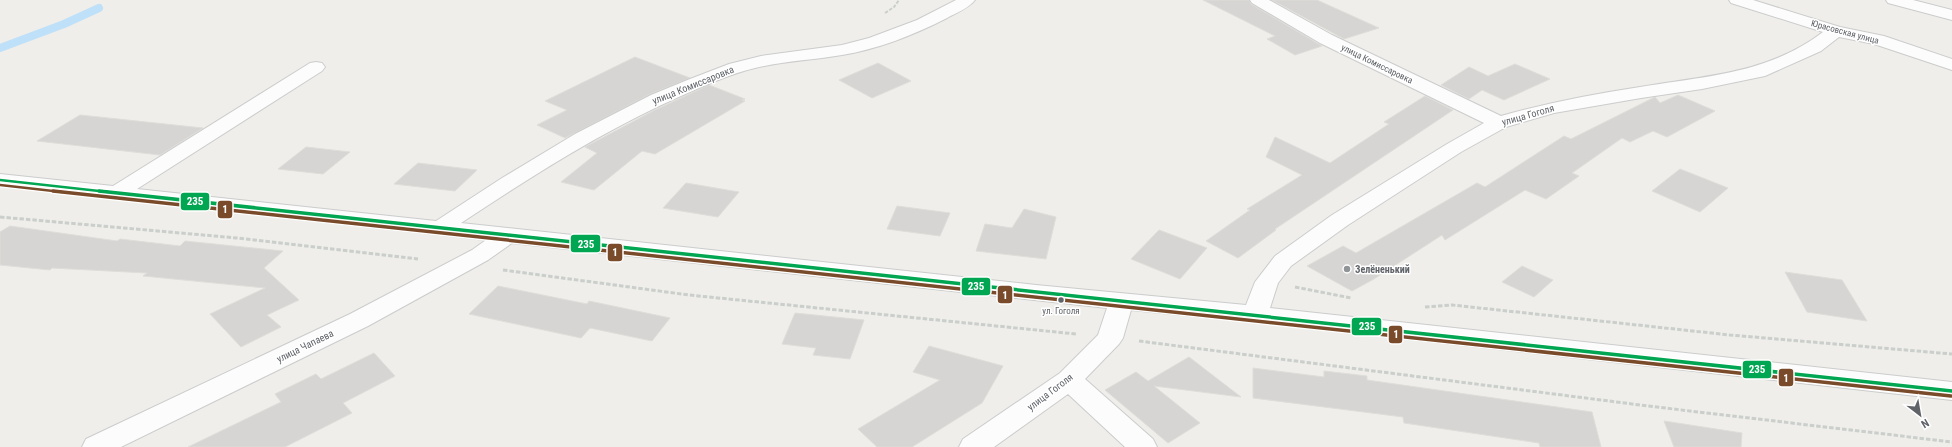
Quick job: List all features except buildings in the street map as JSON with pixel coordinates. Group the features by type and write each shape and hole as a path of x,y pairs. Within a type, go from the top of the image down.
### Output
{"street":[{"name":"улица Комиссаровка","path":"440,228 577,142 648,103 733,68 760,60 831,51 870,43 917,26 944,14 968,0"},
{"name":"улица Комиссаровка","path":"1258,0 1326,39 1499,123"},
{"name":"Юрасовская улица","path":"1737,0 1836,31 1878,40 1952,65"},
{"path":"1894,0 1952,15"},
{"name":"улица Гоголя","path":"1255,314 1267,282 1283,261 1340,220 1454,148 1499,123 1551,108 1641,92 1702,84 1759,72 1815,47 1836,31"},
{"path":"116,193 316,67"},
{"path":"0,180 1121,302 1255,314 1952,391"},
{"name":"улица Чапаева","path":"96,447 359,320 480,255 508,235"},
{"name":"улица Гоголя","path":"973,447 1069,380 1110,338 1121,302"},
{"path":"1069,380 1143,447"}],"path":[{"path":"0,217 237,238 462,264 690,295 1110,338 1648,406 1952,442"},
{"path":"1267,282 1352,299"},
{"path":"1421,307 1452,305 1730,335 1952,354"}],"waterway":[{"path":"0,48 64,24 99,8"}],"transit line":[{"name":"235","path":"0,180 1036,293 1255,314 1952,391"},
{"name":"1","path":"0,185 1035,298 1254,319 1951,396"}],"place":[{"name":"Зелёненький","path":"1347,269"},
{"name":"ул. Гоголя","path":"1061,300"}]}
